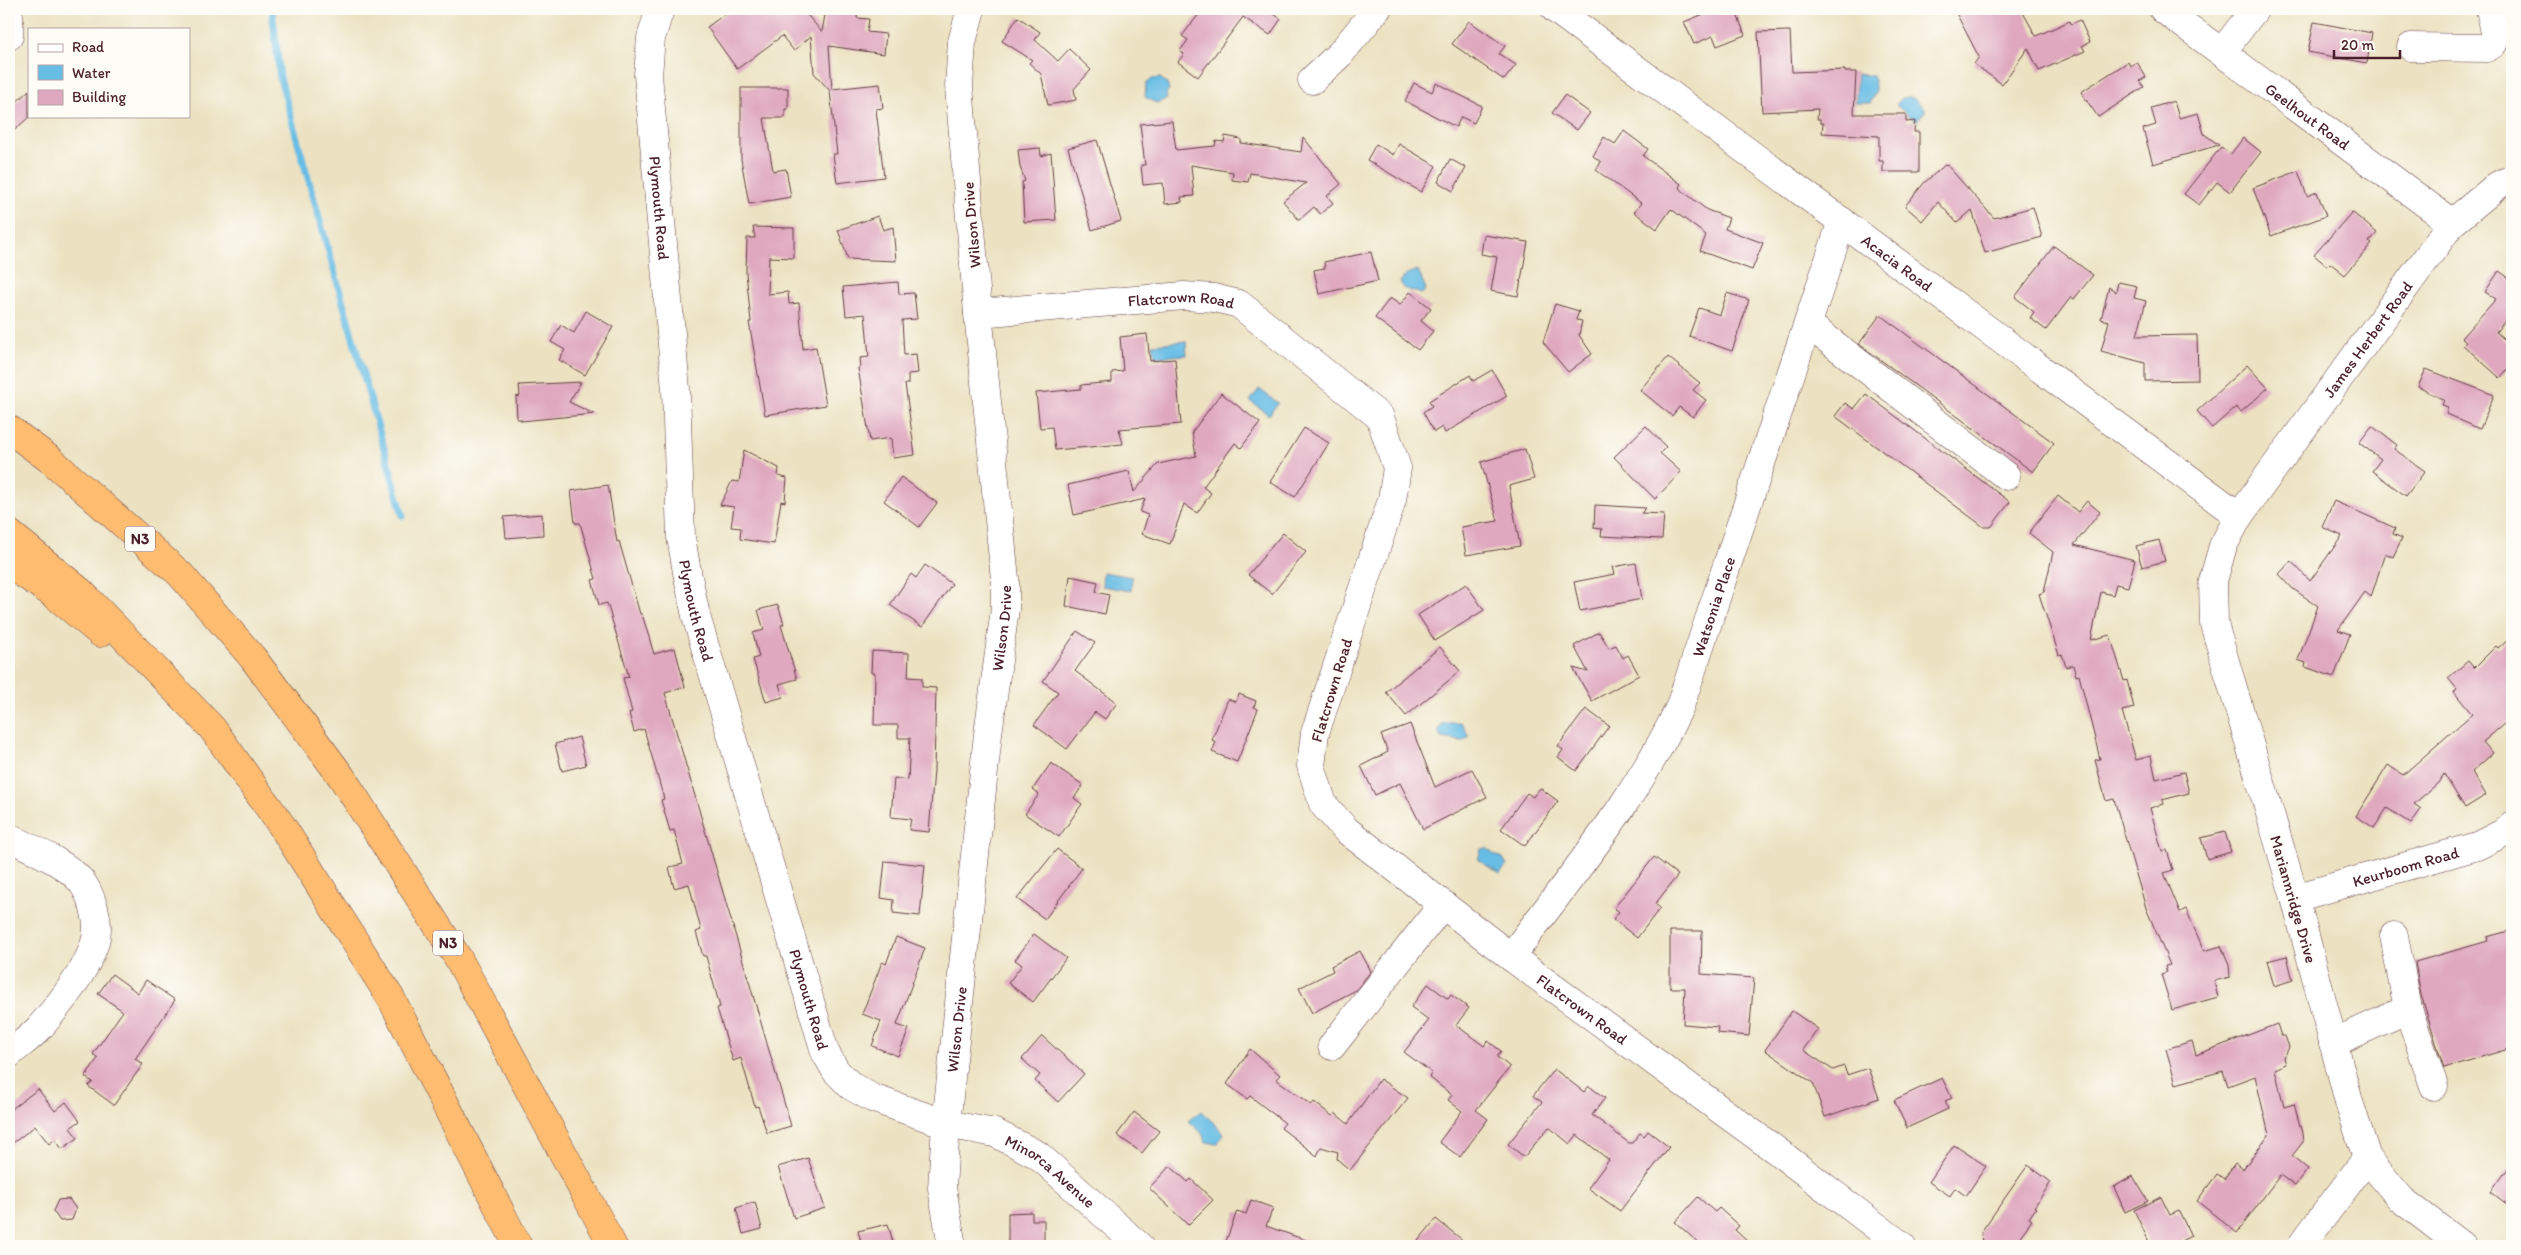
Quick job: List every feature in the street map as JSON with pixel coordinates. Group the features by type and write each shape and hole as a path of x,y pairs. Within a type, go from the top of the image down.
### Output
{"highway":[{"name":"N3","path":"10,431 52,461 180,574 253,658 342,776 458,958 613,1246"},
{"path":"9,533 81,592 212,728 282,826 392,1000 518,1246"},
{"path":"9,564 56,596 212,728"}],"street":[{"name":"Plymouth Road","path":"660,9 651,38 648,75 676,390 681,537 696,616 825,1052 836,1071 851,1086 872,1098 946,1124"},
{"name":"Wilson Drive","path":"952,1246 942,1188 946,1124 988,734 1005,609 1004,570 978,313 959,86 962,42 971,9"},
{"path":"1312,80 1340,54 1377,9"},
{"name":"Acacia Road","path":"1555,9 2239,516"},
{"name":"Geelhout Road","path":"2163,9 2452,223"},
{"path":"2222,52 2255,9"},
{"path":"2411,47 2487,48 2493,44 2496,36 2490,9"},
{"path":"9,16 9,36"},
{"name":"James Herbert Road","path":"2239,516 2452,223 2498,185 2512,180"},
{"name":"Watsonia Place","path":"1511,957 1639,782 1665,737 1680,706 1809,325 1842,221"},
{"name":"Flatcrown Road","path":"978,313 1184,296 1214,298 1239,304 1380,417 1397,468 1392,500 1315,733 1311,766 1323,804 1346,830 1511,957 1777,1151 1902,1246"},
{"path":"1809,325 2006,476"},
{"path":"2200,487 2241,490 2261,486"},
{"name":"Mariannridge Drive","path":"2239,516 2224,546 2214,581 2214,624 2295,898 2348,1102 2367,1158 2401,1199 2462,1246"},
{"name":"Keurboom Road","path":"2295,898 2477,846 2503,833 2512,824"},
{"path":"9,837 55,862 80,880 92,902 97,928 93,946 82,970 40,1028 9,1054"},
{"path":"1332,1046 1443,904"},
{"path":"2394,936 2408,1009 2434,1086"},
{"path":"2333,1043 2408,1009"},
{"name":"Minorca Avenue","path":"946,1124 995,1133 1038,1154 1139,1246"},
{"path":"2301,1246 2367,1158"}],"water":[{"path":"1857,74 1873,76 1876,92 1870,103 1856,103"},
{"path":"1160,78 1167,83 1169,91 1166,93 1167,99 1156,103 1145,97 1146,84 1152,79"},
{"path":"1909,97 1915,99 1926,110 1918,120 1913,119 1896,105 1902,98"},
{"path":"1418,270 1426,289 1422,294 1405,289 1400,282 1407,274"},
{"path":"1186,341 1187,355 1155,357 1153,344"},
{"path":"1259,389 1278,403 1269,415 1250,401"},
{"path":"1103,572 1132,577 1131,591 1102,586"},
{"path":"1443,723 1462,723 1469,737 1463,741 1441,738 1438,730"},
{"path":"1487,848 1493,854 1503,858 1507,865 1500,874 1478,860 1481,849"},
{"path":"1201,1111 1224,1133 1217,1144 1206,1142 1201,1132 1188,1121"}],"building":[{"path":"732,9 802,9 822,32 826,9 858,9 857,18 869,19 867,32 886,34 884,54 829,46 832,89 880,84 883,108 876,109 884,177 837,183 833,154 837,154 830,91 814,73 811,36 794,51 782,36 737,69 707,27"},
{"path":"1203,9 1267,9 1281,19 1270,35 1243,17 1198,77 1178,62 1184,54 1180,51 1188,40 1182,36"},
{"path":"1702,9 1735,9 1745,35 1717,46 1713,36 1694,44 1684,22 1704,14"},
{"path":"1954,9 2021,9 2036,36 2070,21 2071,24 2080,20 2090,42 2082,46 2085,51 2039,71 2028,48 2002,84 1974,64 1979,57"},
{"path":"1018,17 1040,32 1035,40 1058,61 1069,49 1091,70 1074,89 1076,100 1048,105 1041,74 1029,63 1032,60 1002,41"},
{"path":"1469,21 1505,46 1499,54 1516,65 1504,80 1452,44"},
{"path":"2314,22 2372,33 2367,63 2308,52"},
{"path":"1790,31 1792,72 1845,70 1845,72 1856,72 1854,114 1906,114 1906,122 1915,121 1914,132 1919,132 1919,172 1883,172 1883,161 1879,161 1879,136 1822,133 1823,123 1820,123 1820,119 1817,119 1818,109 1762,112 1758,32"},
{"path":"2128,62 2130,66 2137,62 2146,77 2140,81 2144,87 2098,117 2081,92"},
{"path":"1414,83 1432,92 1436,83 1482,106 1474,123 1461,117 1456,127 1405,101"},
{"path":"741,88 788,88 788,109 785,109 785,118 764,118 773,171 786,169 791,197 749,204 741,159"},
{"path":"28,91 28,118 9,135 9,109"},
{"path":"1565,95 1590,113 1577,130 1552,113"},
{"path":"2174,101 2179,118 2198,113 2204,134 2219,145 2153,164 2143,129 2156,125 2151,108"},
{"path":"1172,121 1176,150 1215,146 1216,141 1224,142 1225,136 1241,139 1241,143 1301,152 1303,137 1341,184 1327,196 1333,203 1320,214 1314,207 1299,220 1283,201 1306,183 1250,173 1248,182 1232,180 1233,172 1191,165 1194,196 1181,197 1182,202 1165,204 1163,183 1143,185 1141,165 1145,165 1140,124"},
{"path":"1624,131 1648,149 1643,156 1681,184 1679,187 1684,192 1707,210 1729,218 1725,229 1763,243 1752,270 1700,251 1706,235 1671,209 1657,229 1634,212 1641,203 1596,170 1601,162 1593,156 1604,137 1615,144"},
{"path":"2243,138 2261,152 2230,192 2217,182 2199,205 2184,194 2221,147 2231,154"},
{"path":"1097,140 1121,221 1092,230 1068,148"},
{"path":"1376,144 1393,155 1399,144 1436,166 1421,192 1367,160"},
{"path":"1040,148 1041,156 1051,153 1056,220 1024,222 1022,182 1025,181 1020,167 1018,150"},
{"path":"1450,159 1466,168 1453,191 1438,182"},
{"path":"1946,164 1994,218 2033,207 2042,237 1985,253 1972,210 1957,223 1938,202 1922,221 1905,206 1924,183"},
{"path":"2298,171 2307,196 2317,192 2326,216 2271,236 2253,188"},
{"path":"2352,212 2377,233 2369,242 2372,244 2345,275 2330,263 2327,266 2314,255"},
{"path":"878,216 883,230 893,227 896,261 848,259 838,230"},
{"path":"753,227 794,228 794,258 769,257 768,294 788,292 789,304 799,303 803,349 816,347 826,405 765,415 749,322 751,322 746,272 747,238 755,238"},
{"path":"1484,235 1528,242 1518,296 1491,291 1497,257 1481,254"},
{"path":"2054,246 2093,275 2074,299 2071,297 2046,330 2030,318 2034,312 2015,297"},
{"path":"1371,252 1378,281 1319,294 1314,270 1325,268 1324,262"},
{"path":"2499,271 2512,280 2512,312 2496,332 2512,346 2512,364 2500,378 2463,345 2466,342 2461,338 2496,299 2485,292"},
{"path":"898,282 899,294 914,293 917,319 902,320 904,355 916,354 918,373 908,374 908,384 905,384 915,455 893,458 891,438 870,441 858,368 861,367 860,358 869,357 865,314 846,316 843,287"},
{"path":"2118,282 2137,286 2134,298 2146,301 2137,336 2197,335 2198,380 2145,381 2145,363 2101,351 2109,321 2101,319 2109,287 2116,292"},
{"path":"1410,292 1431,308 1421,321 1433,331 1418,350 1375,318 1390,298 1400,305"},
{"path":"1727,293 1749,300 1732,351 1689,336 1699,308 1720,315"},
{"path":"1555,304 1579,311 1576,320 1582,321 1579,335 1592,354 1568,372 1543,342"},
{"path":"586,311 613,327 585,375 559,360 565,350 551,342 561,325 574,333"},
{"path":"1880,315 2054,443 2033,472 1859,344"},
{"path":"1147,334 1150,361 1175,359 1181,424 1119,429 1123,444 1055,450 1052,427 1040,428 1036,393 1081,389 1081,385 1112,382 1112,372 1123,371 1120,337"},
{"path":"1668,357 1700,383 1693,390 1706,400 1693,417 1679,407 1672,416 1640,390"},
{"path":"2247,365 2268,388 2241,412 2236,407 2212,428 2197,411"},
{"path":"2426,369 2494,395 2480,429 2446,414 2448,407 2442,405 2444,400 2418,387"},
{"path":"1492,370 1507,396 1445,433 1442,427 1434,432 1423,412 1432,406 1429,401 1470,375 1473,381"},
{"path":"581,382 569,402 594,414 521,421 521,419 517,419 516,397 520,396 519,385"},
{"path":"1221,393 1260,423 1241,448 1235,443 1203,487 1211,493 1197,513 1184,504 1170,544 1142,534 1148,515 1140,512 1145,499 1074,515 1068,485 1129,471 1134,492 1158,464 1196,456 1192,432"},
{"path":"1866,394 2010,502 1991,527 1984,527 1835,416 1845,403 1854,409"},
{"path":"1646,426 1666,447 1660,453 1681,472 1655,499 1614,457"},
{"path":"2372,426 2397,445 2394,449 2425,471 2406,496 2372,471 2381,459 2359,443"},
{"path":"1304,428 1329,443 1295,497 1270,482"},
{"path":"1525,449 1534,479 1509,486 1520,546 1466,555 1461,527 1498,521 1481,462"},
{"path":"744,450 779,468 778,476 787,478 785,502 781,501 774,544 740,539 741,528 731,527 734,507 720,505 732,481 739,482"},
{"path":"901,477 937,503 919,527 884,501"},
{"path":"608,485 617,542 619,541 640,614 642,614 654,654 675,648 685,687 665,693 791,1126 767,1133 758,1106 755,1107 741,1058 733,1061 717,1008 720,1007 706,956 703,956 696,932 701,930 689,884 674,888 669,867 683,864 674,830 670,831 661,800 664,799 644,729 634,732 629,713 632,712 623,678 629,677 607,603 599,605 592,580 596,579 580,523 575,523 571,491"},
{"path":"2058,496 2078,512 2087,501 2100,512 2074,545 2135,560 2128,587 2116,584 2113,595 2101,592 2091,640 2110,635 2124,681 2127,680 2134,708 2122,711 2136,760 2151,756 2156,779 2184,772 2189,793 2162,800 2163,804 2150,808 2162,851 2167,850 2173,870 2164,873 2180,912 2186,909 2204,951 2221,946 2229,964 2230,977 2214,981 2218,997 2172,1010 2161,974 2167,972 2165,966 2170,965 2146,908 2114,799 2106,801 2095,760 2100,759 2079,675 2076,676 2073,665 2066,667 2062,654 2059,655 2039,594 2044,592 2053,552 2029,533"},
{"path":"2334,501 2395,528 2393,534 2402,538 2393,557 2385,553 2371,597 2365,592 2338,630 2350,634 2334,677 2305,667 2306,663 2298,660 2318,606 2293,589 2279,574 2291,561 2310,581 2342,536 2322,527"},
{"path":"1595,505 1646,508 1641,513 1664,514 1662,539 1601,536 1602,529 1594,528"},
{"path":"542,514 543,535 506,538 504,517"},
{"path":"1283,533 1306,552 1272,594 1248,575"},
{"path":"2159,540 2165,561 2142,567 2136,546"},
{"path":"1636,563 1642,599 1580,611 1574,582 1615,574 1613,567"},
{"path":"925,565 952,584 922,627 890,605 911,574 916,578"},
{"path":"1070,576 1098,582 1096,592 1109,595 1105,614 1066,606"},
{"path":"1466,584 1484,610 1435,641 1418,615"},
{"path":"778,605 784,624 781,625 797,679 779,684 783,697 766,702 753,659 759,657 753,633 764,630 758,610"},
{"path":"1077,631 1095,643 1075,671 1117,703 1105,719 1095,712 1067,749 1034,725 1058,692 1043,681"},
{"path":"1599,632 1609,648 1616,645 1623,658 1628,655 1639,675 1592,701 1573,668 1588,672 1574,646"},
{"path":"2512,635 2512,717 2483,742 2493,753 2472,772 2486,795 2465,808 2444,774 2438,783 2414,804 2421,809 2411,824 2387,808 2374,828 2356,816 2388,765 2403,775 2472,714 2454,692 2457,689 2448,678 2468,661 2474,668 2496,646 2498,648"},
{"path":"1440,647 1460,671 1406,716 1386,692"},
{"path":"872,651 909,653 908,677 922,678 922,687 936,688 934,770 929,832 909,830 911,819 891,817 894,778 908,780 910,738 898,738 898,725 874,725 875,673 871,673"},
{"path":"1239,694 1256,701 1254,707 1258,709 1237,762 1212,752 1216,742 1212,740 1228,699 1236,702"},
{"path":"1586,709 1609,726 1576,771 1558,757 1563,750 1558,746"},
{"path":"1410,724 1435,787 1472,769 1487,797 1423,829 1400,783 1375,795 1361,766 1388,752 1381,735"},
{"path":"579,737 586,765 562,771 555,744"},
{"path":"1051,763 1083,785 1074,798 1082,804 1059,837 1025,814 1039,794 1033,789"},
{"path":"1540,788 1558,801 1525,846 1501,829 1527,793 1533,797"},
{"path":"2225,832 2231,852 2207,859 2201,838"},
{"path":"1057,849 1082,868 1045,919 1017,899"},
{"path":"1654,857 1678,875 1655,904 1660,908 1637,938 1613,919 1619,912 1614,908"},
{"path":"885,861 925,865 920,916 893,913 894,900 881,898"},
{"path":"2512,930 2512,1048 2444,1068 2421,995 2415,962 2488,941 2487,937"},
{"path":"1670,931 1702,931 1701,974 1754,978 1749,1036 1717,1033 1718,1027 1683,1024 1685,988 1670,988"},
{"path":"1034,934 1066,958 1033,1002 1008,983 1022,965 1015,960"},
{"path":"896,937 925,948 897,1025 909,1029 898,1056 872,1046 881,1021 862,1014 882,962 886,964"},
{"path":"1360,951 1371,971 1356,990 1312,1013 1299,988 1333,971 1331,966"},
{"path":"2287,956 2293,980 2274,986 2267,961"},
{"path":"112,974 138,993 146,980 175,1000 135,1059 143,1064 114,1105 88,1086 93,1082 85,1077 98,1058 93,1054 123,1011 98,994"},
{"path":"1428,984 1448,999 1451,995 1469,1008 1456,1025 1484,1046 1488,1041 1501,1051 1497,1057 1510,1067 1476,1110 1488,1119 1460,1157 1439,1142 1462,1111 1448,1100 1452,1095 1429,1077 1432,1073 1404,1052 1429,1020 1411,1007"},
{"path":"1792,1011 1818,1029 1803,1050 1833,1070 1844,1066 1847,1075 1868,1068 1879,1098 1825,1117 1813,1083 1765,1050"},
{"path":"2277,1024 2281,1036 2285,1036 2289,1047 2284,1058 2286,1064 2275,1069 2284,1107 2294,1104 2302,1133 2303,1142 2292,1156 2308,1169 2295,1186 2280,1175 2237,1233 2197,1201 2217,1174 2224,1179 2235,1163 2243,1169 2269,1135 2255,1076 2228,1086 2223,1071 2176,1084 2166,1049 2192,1041 2196,1055"},
{"path":"1042,1036 1084,1074 1058,1102 1035,1081 1040,1075 1022,1059"},
{"path":"1250,1049 1280,1075 1276,1079 1311,1105 1314,1102 1332,1116 1335,1113 1348,1124 1380,1079 1408,1098 1350,1170 1337,1159 1338,1152 1321,1147 1317,1156 1281,1128 1285,1123 1250,1096 1247,1099 1227,1084"},
{"path":"1554,1069 1584,1092 1589,1086 1605,1098 1592,1115 1629,1143 1632,1143 1640,1133 1644,1136 1648,1131 1669,1147 1620,1211 1588,1188 1609,1160 1577,1135 1570,1144 1549,1127 1524,1157 1508,1144 1542,1102 1533,1096"},
{"path":"1942,1078 1952,1098 1945,1101 1948,1109 1907,1128 1894,1100"},
{"path":"38,1089 55,1111 66,1102 80,1121 70,1128 78,1138 62,1149 55,1139 49,1144 35,1126 9,1146 9,1111"},
{"path":"1134,1112 1159,1131 1142,1153 1117,1135"},
{"path":"1954,1145 1986,1166 1966,1196 1955,1188 1950,1196 1929,1182"},
{"path":"808,1158 825,1208 794,1218 778,1167"},
{"path":"2512,1163 2512,1208 2491,1192"},
{"path":"2028,1165 2051,1182 2034,1207 2036,1208 2029,1218 2032,1220 2013,1246 1982,1246 1981,1232"},
{"path":"1170,1166 1188,1182 1191,1179 1213,1200 1188,1225 1149,1188"},
{"path":"2133,1176 2148,1201 2125,1212 2114,1187"},
{"path":"1698,1197 1715,1212 1719,1208 1739,1226 1735,1230 1752,1246 1702,1246 1675,1222"},
{"path":"2161,1197 2170,1215 2179,1211 2191,1236 2181,1241 2184,1246 2151,1246 2134,1210"},
{"path":"69,1199 76,1209 72,1220 60,1221 53,1211 58,1200"},
{"path":"1251,1200 1273,1208 1266,1226 1317,1244 1317,1246 1240,1246 1226,1241 1237,1211 1246,1214"},
{"path":"755,1202 762,1229 743,1234 736,1208"},
{"path":"1032,1212 1032,1220 1044,1220 1044,1246 1008,1246 1008,1213"},
{"path":"1436,1219 1470,1246 1414,1246"},
{"path":"888,1224 894,1246 862,1246 858,1231"}],"waterway":[{"path":"272,9 280,78 403,516"}]}
